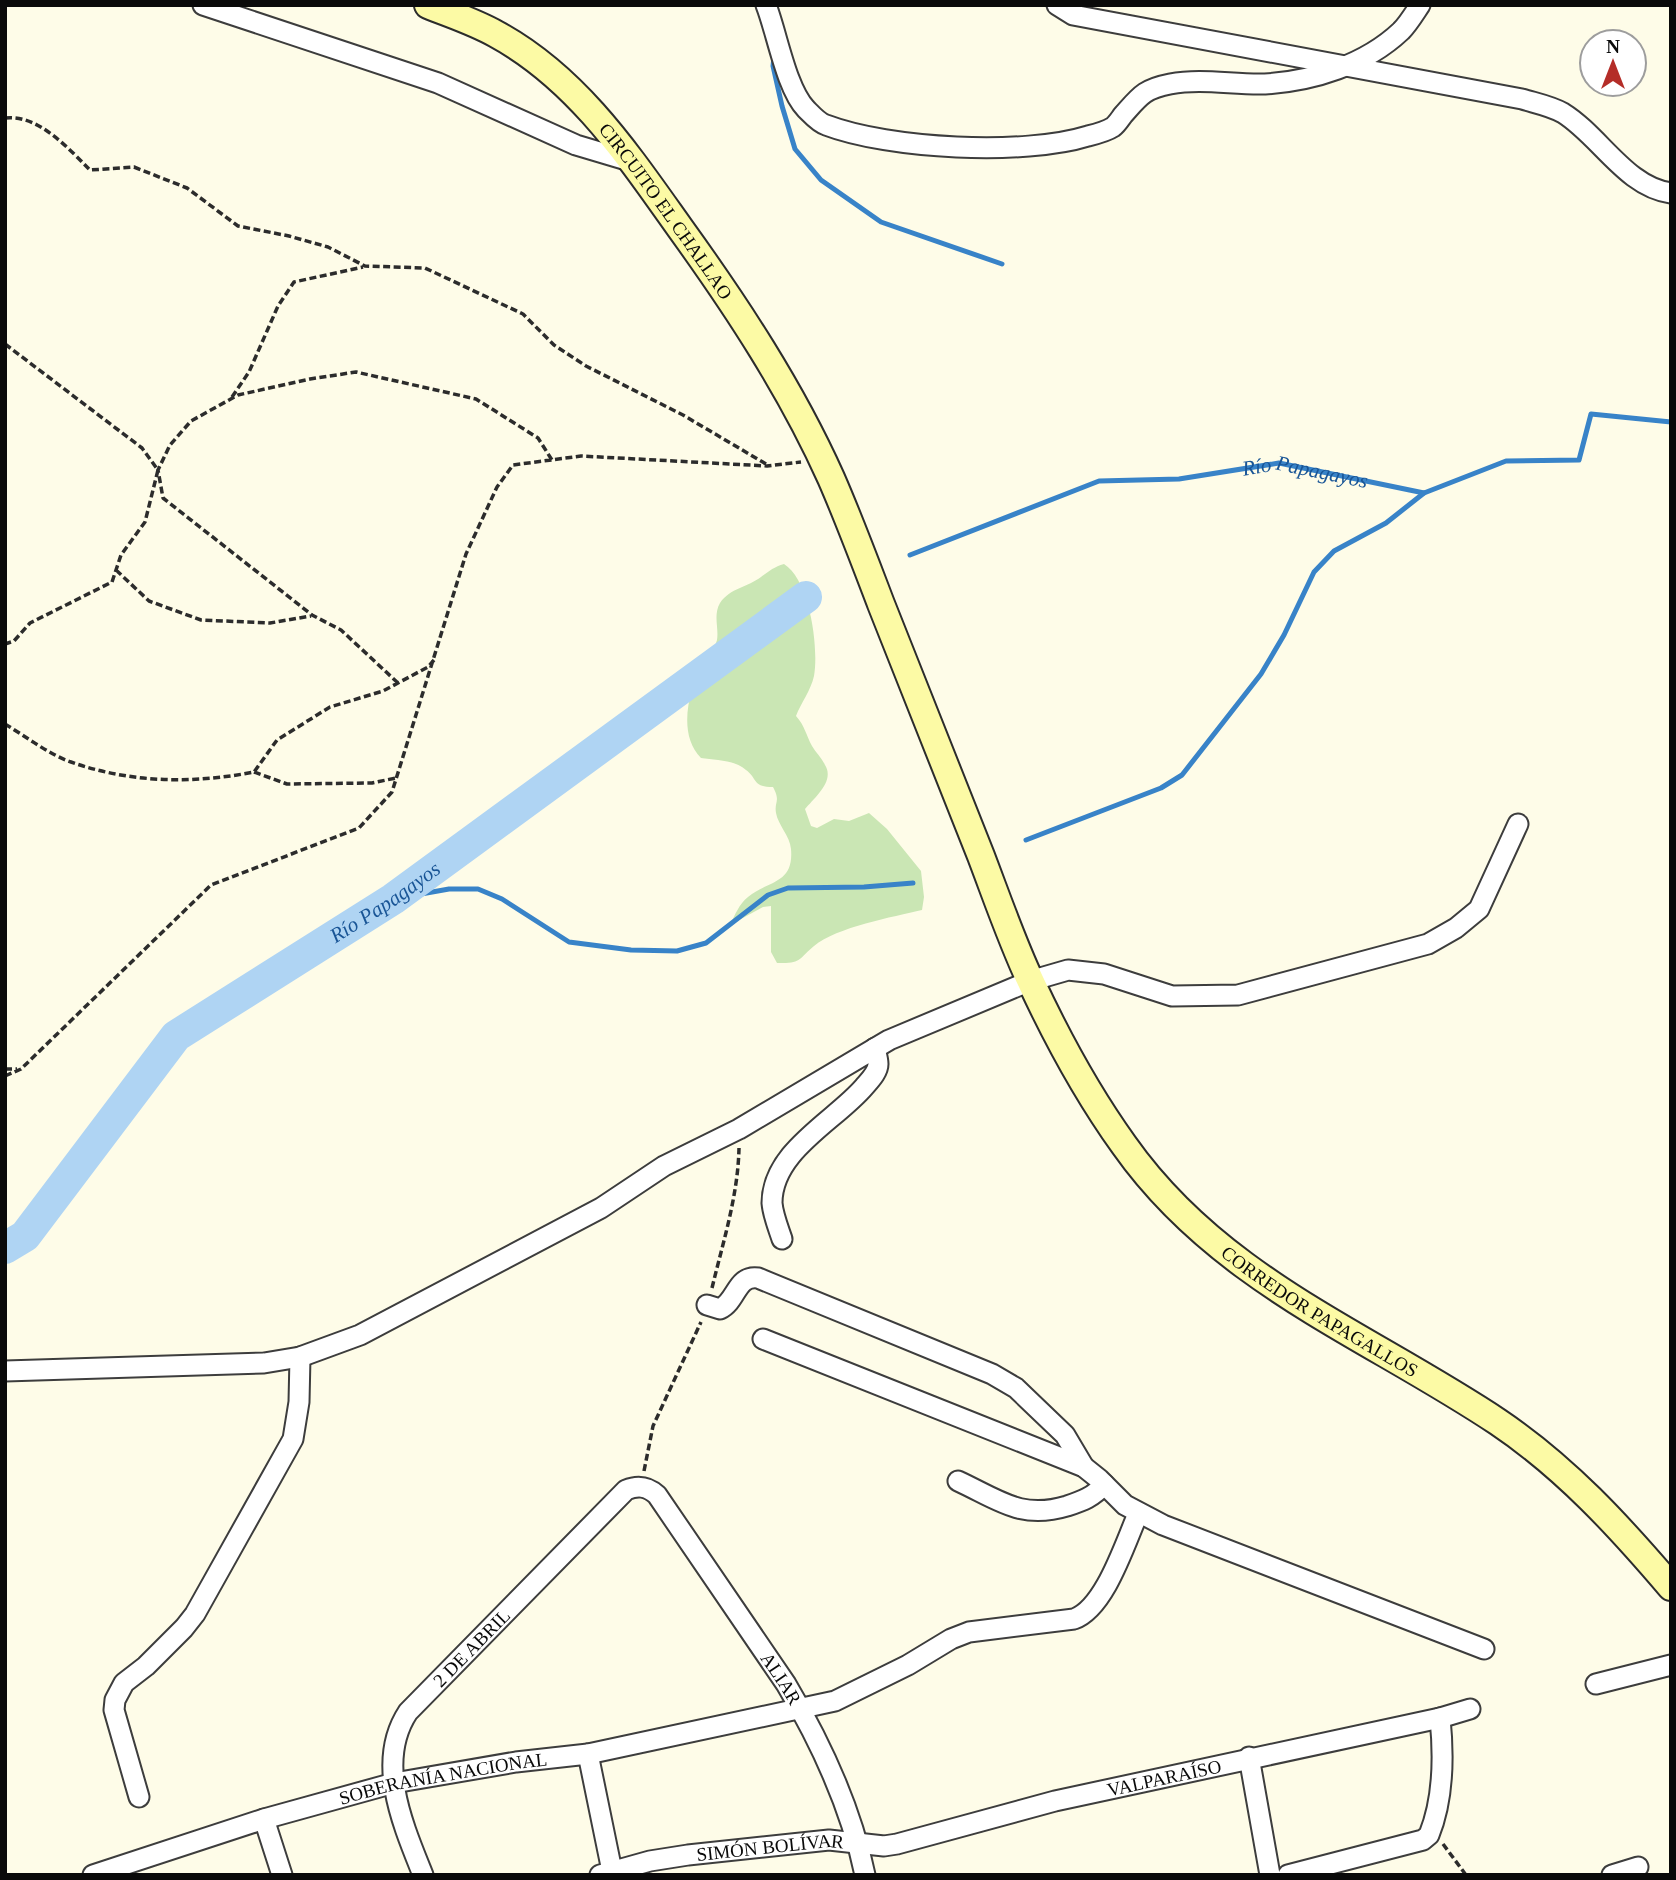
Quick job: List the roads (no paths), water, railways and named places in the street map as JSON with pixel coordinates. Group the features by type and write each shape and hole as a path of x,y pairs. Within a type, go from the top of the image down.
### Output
{"main road":[{"name":"CIRCUITO EL CHALLAO","path":"428,5 493,32 536,60 568,87 622,145 736,306 834,484"},
{"name":"CORREDOR PAPAGALLOS","path":"834,484 1030,981 1096,1104 1126,1149 1191,1224 1283,1293 1500,1423 1559,1470 1601,1508 1671,1587"}],"street":[{"path":"203,5 438,82 576,145 633,162"},
{"path":"766,5 788,74 803,107 823,125 884,141 962,147 1048,145 1088,137 1114,127 1143,92 1168,84 1197,80 1264,84 1307,80 1348,65 1380,47 1403,29 1420,5"},
{"path":"1057,5 1073,15 1522,99 1561,112 1593,136 1637,180 1659,192 1671,193"},
{"path":"5,1371 264,1363 300,1357 360,1335 579,1220 664,1166 739,1129 875,1048 1030,981 1068,970 1104,974 1172,996 1238,995 1428,944 1456,928 1479,909 1518,824"},
{"path":"782,1239 772,1203 780,1172 804,1140 859,1093 872,1077 878,1066 875,1048"},
{"path":"708,1305 720,1309 728,1305 739,1285 751,1277 758,1278 976,1366 1016,1388 1065,1436 1084,1467 1114,1496 1138,1514 1484,1649"},
{"path":"763,1339 1084,1467"},
{"path":"139,1797 114,1710 115,1700 124,1684 146,1666 195,1614 276,1473 293,1439 297,1419 300,1357"},
{"path":"958,1481 1028,1512 1048,1512 1082,1501 1095,1494 1104,1484"},
{"name":"2 DE ABRIL","path":"423,1875 401,1820 394,1783 393,1746 397,1728 408,1712 626,1490 641,1486 651,1489 661,1500"},
{"name":"ALIAR","path":"661,1500 801,1709 850,1814 865,1875"},
{"name":"SOBERANÍA NACIONAL","path":"93,1875 264,1819 394,1783 516,1762 588,1754 835,1701 969,1632 1083,1616 1101,1597 1138,1514"},
{"path":"1596,1684 1671,1665"},
{"name":"VALPARAÍSO","path":"858,1843 884,1846 897,1844 1020,1809 1249,1757 1440,1718 1470,1709"},
{"path":"1287,1875 1423,1840 1429,1835 1441,1785 1444,1754 1440,1718"},
{"path":"588,1754 606,1873"},
{"path":"1249,1757 1270,1875"},
{"path":"264,1819 282,1875"},
{"name":"SIMÓN BOLÍVAR","path":"606,1873 650,1861 688,1855 829,1840 858,1843"},
{"path":"1612,1875 1638,1867"}],"waterway":[{"path":"774,57 773,66 782,106 795,149 821,180 881,222 1002,264"},
{"name":"Río Papagayos","path":"910,555 1099,481 1179,479 1279,463 1424,493 1506,461 1579,460 1591,414 1671,422"},
{"path":"1026,840 1161,788 1182,775 1261,674 1284,635 1314,572 1334,551 1386,523 1424,493"},
{"name":"Río Papagayos","path":"5,1248 25,1236 176,1036 393,899 806,597"},
{"path":"393,899 449,889 478,889 502,899 569,942 631,950 677,951 706,943 768,895 788,888 913,883"}]}
